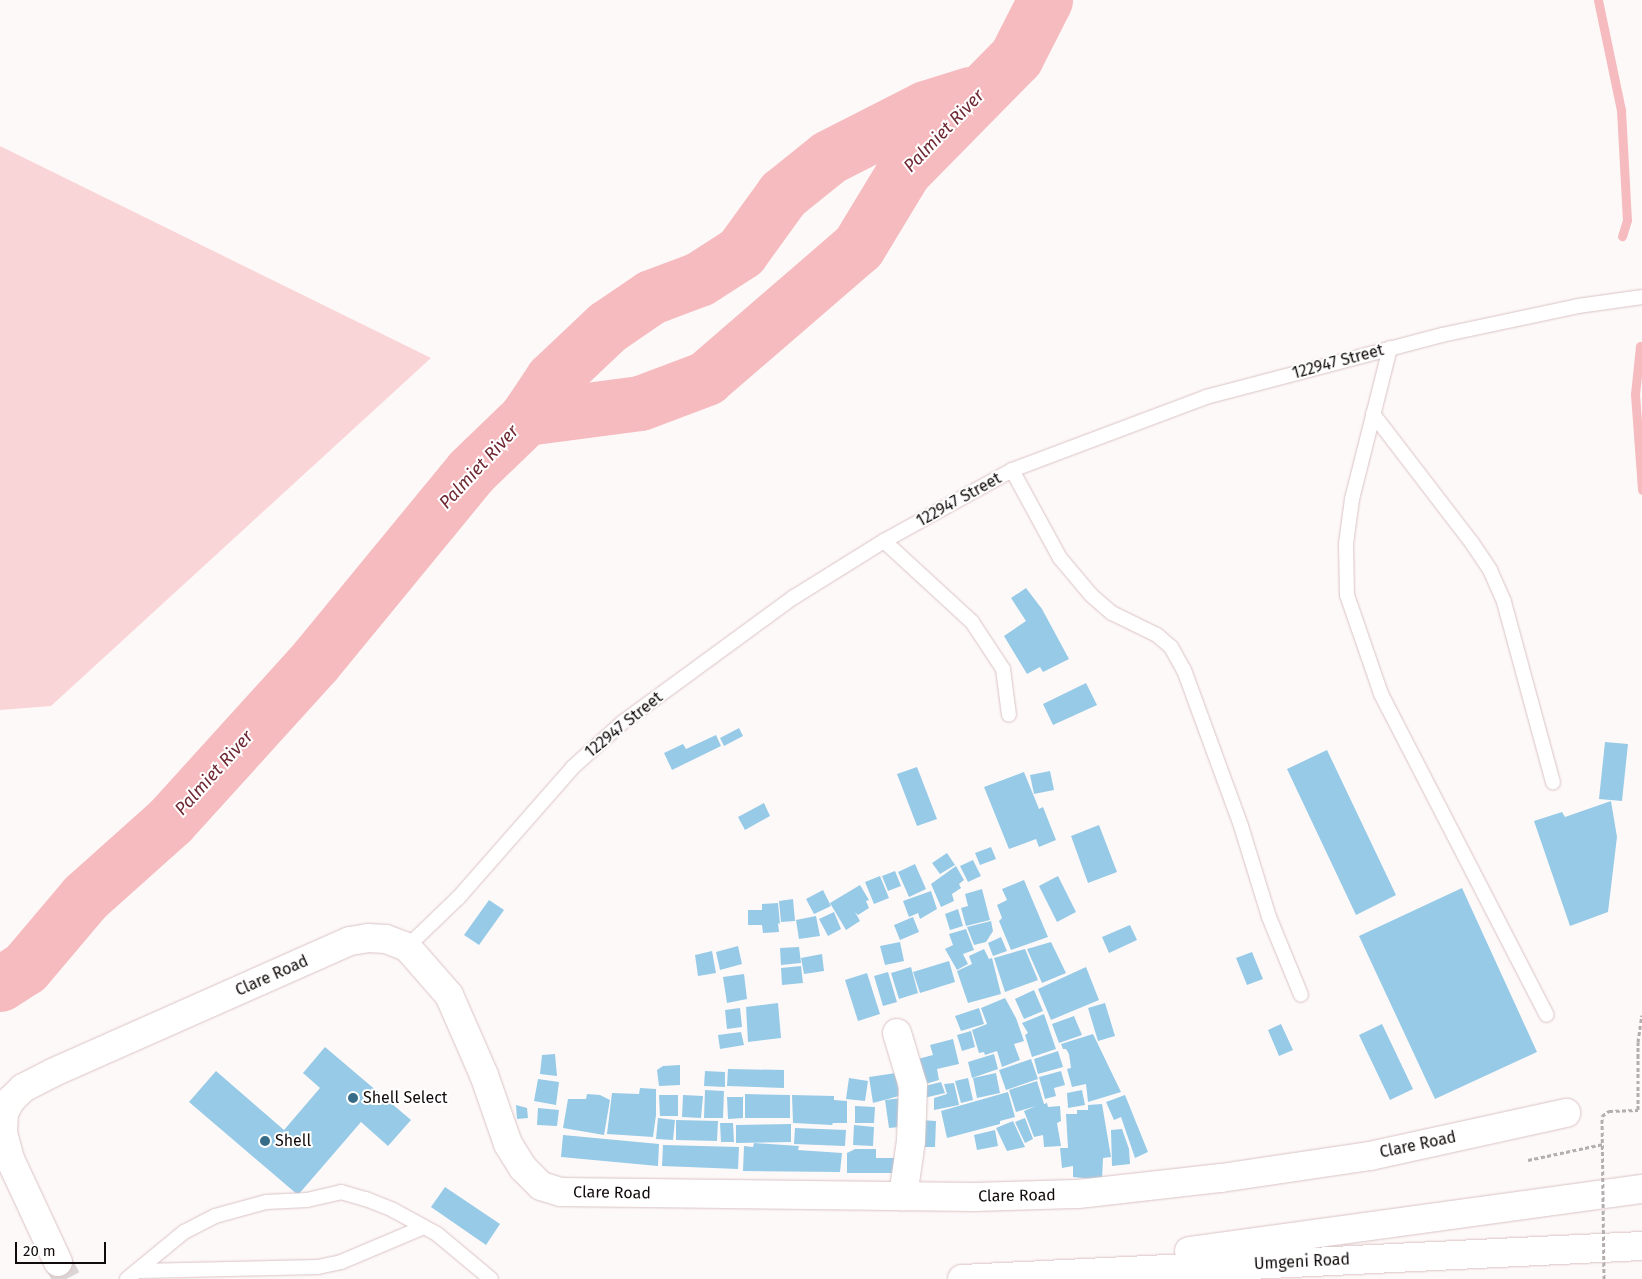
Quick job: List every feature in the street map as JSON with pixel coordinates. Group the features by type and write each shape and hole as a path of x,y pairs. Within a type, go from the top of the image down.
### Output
{"main road":[{"name":"Clare Road","path":"58,1262 10,1159 3,1132 4,1113 11,1100 23,1088 52,1072 350,941 368,938 397,941 407,947 449,995 484,1075 508,1144 523,1168 541,1186 561,1192 904,1196 1078,1194 1221,1178 1370,1156 1566,1113"},
{"path":"897,1033 913,1086 911,1141 904,1196"},
{"path":"997,1277 1642,1189"},
{"name":"Umgeni Road","path":"962,1279 1642,1246"}],"lane":[{"name":"122947 Street","path":"407,947 458,898 573,767 623,722 794,597 884,541 1012,470 1206,397 1390,348 1578,306 1642,297"},
{"path":"1390,348 1352,499 1346,544 1347,595 1381,694 1547,1015"},
{"path":"1373,414 1472,543 1490,570 1504,602 1553,782"},
{"path":"1012,470 1060,558 1091,595 1112,613 1157,635 1171,647 1184,670 1241,826 1269,916 1301,995"},
{"path":"884,541 972,622 1003,669 1009,716"},
{"path":"127,1279 184,1232 215,1216 266,1202 307,1200 341,1192 366,1199 393,1210 437,1234 490,1279"},
{"path":"140,1270 318,1267 342,1262 424,1227"}],"path":[{"path":"1604,1279 1602,1116 1609,1111 1638,1110 1638,1042 1642,1015"},
{"path":"1528,1160 1603,1144"}],"shaded area":[{"path":"0,146 431,358 51,706 0,710"}],"building":[{"path":"1026,588 1042,609 1069,659 1043,672 1040,667 1027,674 1004,636 1026,621 1011,598"},
{"path":"1086,683 1097,705 1053,725 1043,704"},
{"path":"739,728 743,736 724,746 720,738"},
{"path":"716,735 721,746 672,770 664,753 683,744 686,749"},
{"path":"1605,742 1628,744 1622,801 1599,799"},
{"path":"1327,750 1396,895 1356,915 1287,769"},
{"path":"917,767 937,819 917,826 897,774"},
{"path":"1050,771 1054,790 1034,794 1030,775"},
{"path":"1024,772 1039,809 1043,807 1056,840 1039,847 1036,839 1009,849 984,787"},
{"path":"1611,801 1617,837 1608,912 1570,926 1534,821 1562,812 1565,817"},
{"path":"764,803 770,816 745,830 738,817"},
{"path":"1099,825 1117,872 1088,883 1071,836"},
{"path":"991,847 996,859 980,865 975,853"},
{"path":"947,853 955,865 940,874 932,863"},
{"path":"973,860 981,876 968,882 960,866"},
{"path":"915,864 926,889 909,897 898,872"},
{"path":"956,866 964,880 959,884 961,888 952,894 954,901 941,907 931,884"},
{"path":"895,871 901,886 888,891 882,876"},
{"path":"880,876 889,898 874,904 865,882"},
{"path":"1058,876 1076,912 1057,922 1039,886"},
{"path":"1024,880 1048,937 1011,950 999,921 1002,918 997,905 1007,900 1002,889"},
{"path":"860,885 869,900 866,901 869,908 858,915 855,912 860,921 846,930 830,903"},
{"path":"1462,888 1537,1052 1435,1099 1359,936"},
{"path":"982,889 990,920 966,926 961,908 968,906 965,894"},
{"path":"823,890 831,906 814,914 806,899"},
{"path":"931,891 937,909 920,919 918,913 909,917 903,901"},
{"path":"793,899 795,921 781,922 779,901"},
{"path":"489,900 504,910 479,945 464,935"},
{"path":"778,903 779,932 763,933 762,925 748,925 748,910 762,910 762,904"},
{"path":"958,909 963,926 950,930 945,914"},
{"path":"834,912 841,929 828,936 819,919"},
{"path":"816,916 820,936 799,939 796,920"},
{"path":"913,917 919,932 900,940 894,925"},
{"path":"991,921 993,931 986,942 974,945 967,927"},
{"path":"1130,925 1137,940 1109,953 1102,937"},
{"path":"966,929 974,950 963,954 968,964 957,970 945,949 953,945 949,934"},
{"path":"1001,937 1007,951 993,956 988,943"},
{"path":"900,942 904,961 885,965 880,946"},
{"path":"1051,942 1066,973 1042,983 1027,949"},
{"path":"738,946 742,964 720,970 716,952"},
{"path":"799,947 801,963 781,965 780,948"},
{"path":"984,949 989,959 992,958 1001,994 968,1003 957,971 972,964 969,956"},
{"path":"1025,949 1038,980 1005,992 994,958"},
{"path":"712,951 716,973 698,976 695,955"},
{"path":"1252,952 1263,979 1247,985 1236,958"},
{"path":"822,954 824,971 804,974 801,958"},
{"path":"949,961 955,982 920,993 913,972"},
{"path":"801,966 803,983 782,985 781,968"},
{"path":"911,967 918,993 899,999 891,973"},
{"path":"1086,967 1099,1000 1051,1020 1038,989"},
{"path":"888,972 897,1002 883,1006 874,976"},
{"path":"867,973 880,1014 858,1021 845,980"},
{"path":"744,974 747,999 727,1003 723,977"},
{"path":"1034,990 1043,1011 1024,1019 1015,999"},
{"path":"1005,998 1016,1018 1024,1041 1014,1044 1020,1060 1002,1067 997,1051 985,1055 984,1052 979,1053 972,1030 987,1024 981,1008"},
{"path":"778,1003 781,1038 748,1042 746,1007"},
{"path":"1105,1003 1115,1036 1098,1041 1088,1008"},
{"path":"740,1008 742,1027 727,1029 725,1010"},
{"path":"979,1008 984,1024 961,1031 955,1016"},
{"path":"1044,1014 1056,1049 1032,1057 1025,1035 1028,1033 1022,1023"},
{"path":"1074,1016 1082,1035 1059,1043 1052,1024"},
{"path":"1281,1024 1293,1050 1279,1056 1268,1030"},
{"path":"1382,1024 1413,1089 1390,1100 1359,1035"},
{"path":"971,1031 975,1047 962,1051 957,1035"},
{"path":"741,1032 744,1045 720,1049 718,1035"},
{"path":"1093,1034 1121,1092 1088,1102 1086,1084 1072,1087 1067,1069 1071,1068 1069,1054 1066,1049 1063,1049 1061,1044"},
{"path":"953,1039 959,1064 937,1069 939,1080 922,1085 914,1060 933,1055 930,1045"},
{"path":"325,1047 411,1120 388,1146 361,1122 298,1195 189,1102 216,1071 284,1130 320,1088 303,1073"},
{"path":"1058,1051 1063,1067 1038,1074 1034,1059"},
{"path":"555,1054 557,1076 540,1074 542,1055"},
{"path":"994,1054 998,1069 972,1078 968,1062"},
{"path":"1031,1059 1038,1079 1006,1090 999,1070"},
{"path":"680,1065 680,1085 659,1086 657,1070 663,1066"},
{"path":"728,1069 784,1070 784,1088 727,1086"},
{"path":"705,1071 725,1072 725,1087 704,1086"},
{"path":"1061,1071 1065,1085 1054,1088 1056,1096 1045,1099 1039,1077"},
{"path":"896,1073 899,1096 873,1103 869,1077"},
{"path":"996,1073 1000,1093 977,1098 973,1078"},
{"path":"849,1078 868,1081 865,1101 846,1099"},
{"path":"968,1078 973,1100 961,1103 955,1081"},
{"path":"538,1079 559,1082 556,1105 534,1101"},
{"path":"1037,1081 1044,1104 1047,1103 1048,1107 1060,1106 1061,1121 1057,1123 1061,1146 1044,1147 1043,1135 1034,1137 1024,1111 1036,1106 1016,1112 1009,1090"},
{"path":"941,1082 945,1093 924,1098 921,1087"},
{"path":"954,1083 959,1105 934,1110 934,1098 947,1094 944,1084"},
{"path":"640,1088 656,1089 656,1115 653,1137 607,1134 612,1093 639,1094"},
{"path":"705,1090 724,1091 723,1118 704,1118"},
{"path":"1082,1090 1085,1105 1068,1108 1067,1093"},
{"path":"1008,1092 1015,1117 1000,1121 1000,1124 947,1138 941,1111"},
{"path":"587,1094 600,1095 610,1100 604,1135 563,1128 568,1099 586,1099"},
{"path":"745,1094 790,1095 790,1118 745,1118"},
{"path":"659,1095 678,1095 678,1116 660,1116"},
{"path":"683,1095 703,1096 701,1118 682,1117"},
{"path":"792,1095 834,1096 834,1100 847,1101 847,1123 833,1123 832,1125 793,1123"},
{"path":"1125,1095 1148,1152 1135,1158 1121,1117 1114,1120 1106,1102"},
{"path":"727,1097 743,1097 743,1118 728,1119"},
{"path":"902,1098 904,1114 898,1115 899,1127 889,1128 885,1100"},
{"path":"1102,1104 1111,1157 1103,1158 1102,1180 1073,1177 1073,1166 1062,1168 1060,1148 1068,1148 1066,1114 1077,1114 1077,1110 1088,1110 1088,1105"},
{"path":"516,1105 527,1108 528,1118 517,1119"},
{"path":"855,1106 875,1107 874,1123 855,1123"},
{"path":"538,1108 559,1110 557,1126 537,1125"},
{"path":"658,1118 675,1120 673,1140 656,1139"},
{"path":"1025,1118 1033,1139 1025,1143 1015,1122"},
{"path":"676,1120 718,1121 717,1141 676,1140"},
{"path":"920,1120 936,1121 935,1147 919,1147"},
{"path":"1013,1121 1025,1147 1007,1151 996,1128"},
{"path":"720,1123 733,1123 734,1142 721,1142"},
{"path":"791,1124 791,1142 736,1143 736,1125"},
{"path":"854,1125 874,1127 873,1146 853,1145"},
{"path":"795,1128 846,1130 845,1146 794,1144"},
{"path":"1122,1129 1129,1149 1130,1164 1112,1166 1111,1130"},
{"path":"995,1130 998,1146 977,1150 974,1135"},
{"path":"563,1135 659,1144 658,1166 561,1157"},
{"path":"754,1143 799,1146 798,1150 842,1153 840,1172 743,1171 744,1146 753,1147"},
{"path":"663,1145 739,1147 738,1169 662,1166"},
{"path":"855,1149 876,1149 876,1158 901,1158 900,1173 847,1173 847,1153"},
{"path":"445,1187 500,1224 486,1245 431,1207"}],"waterway":[{"name":"Palmiet River","path":"0,984 25,968 85,897 170,821 315,661 471,471 526,418 640,403 706,378 858,247 904,171 1016,57 1045,0"},
{"path":"1598,0 1621,110 1627,220 1622,236"},
{"path":"526,418 552,379 607,327 651,297 699,279 741,252 783,194 829,157 925,108 970,94"},
{"path":"1640,346 1635,394 1642,490"}],"tunnel":[{"path":"58,1262 67,1279"}],"place":[{"name":"Shell Select","path":"353,1098"},
{"name":"Shell","path":"265,1141"}]}
